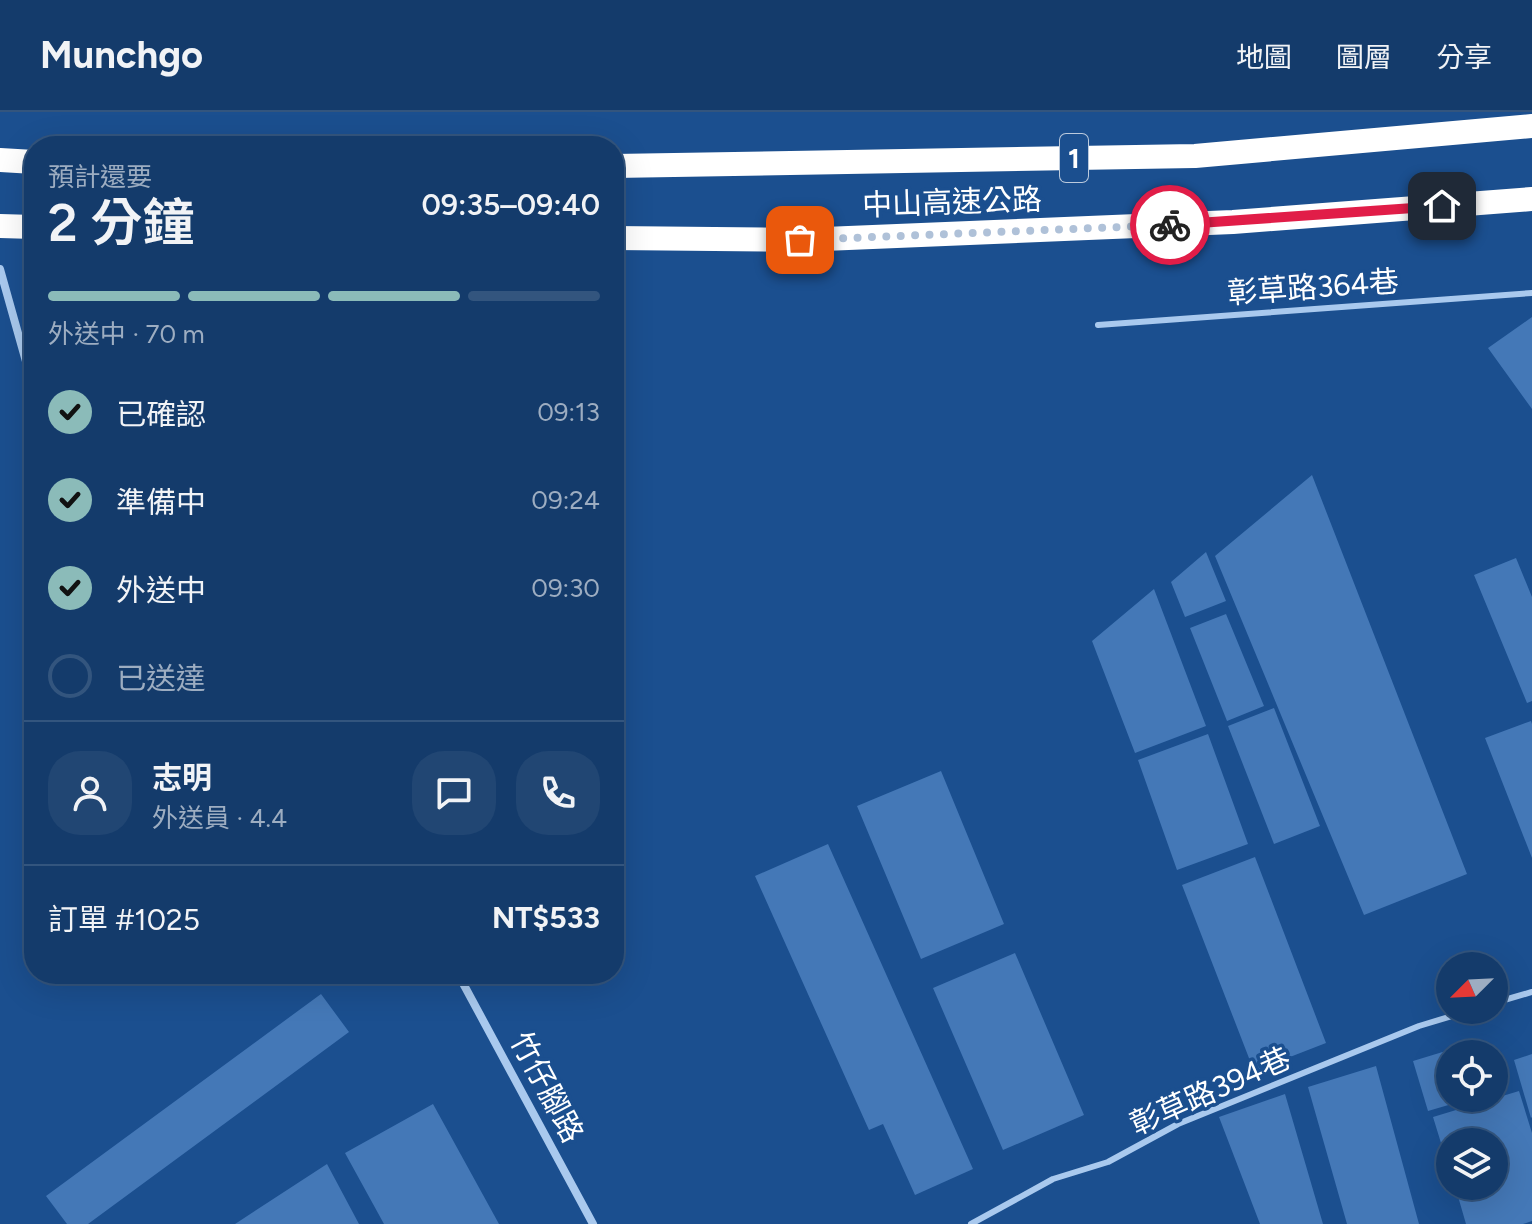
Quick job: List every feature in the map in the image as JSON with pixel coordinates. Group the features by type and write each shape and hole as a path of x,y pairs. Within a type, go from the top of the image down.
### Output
{"highway":[{"name":"中山高速公路","path":"624,166 1195,156 1532,126"},
{"path":"0,160 24,161"},
{"name":"中山高速公路","path":"624,238 800,240 1218,223 1532,199"},
{"path":"0,226 24,227"}],"street":[{"path":"0,269 24,354"},
{"name":"竹仔腳路","path":"463,984 593,1224"}],"lane":[{"name":"彰草路364巷","path":"1098,325 1532,293"},
{"path":"1508,999 1532,992"},
{"name":"彰草路394巷","path":"971,1224 1053,1179 1108,1162 1178,1124 1436,1021"}],"building":[{"path":"1532,317 1532,409 1488,348"},
{"path":"1312,475 1467,874 1364,915 1215,556"},
{"path":"1206,552 1226,601 1185,617 1171,582"},
{"path":"1516,558 1532,597 1532,701 1527,703 1474,575"},
{"path":"1154,589 1206,726 1135,753 1092,641"},
{"path":"1226,614 1264,706 1227,721 1190,628"},
{"path":"1274,708 1320,826 1274,844 1228,726"},
{"path":"1531,721 1532,724 1532,858 1485,738"},
{"path":"1208,734 1248,844 1177,870 1138,760"},
{"path":"941,771 1004,924 921,959 857,806"},
{"path":"828,844 973,1169 915,1195 883,1124 869,1130 755,876"},
{"path":"1255,857 1326,1043 1254,1071 1182,885"},
{"path":"1015,953 1084,1115 1003,1150 933,988"},
{"path":"321,994 349,1032 88,1224 67,1224 46,1196"},
{"path":"1436,1054 1436,1109 1428,1111 1413,1061"},
{"path":"1532,1054 1532,1117 1531,1118 1514,1060"},
{"path":"1376,1066 1419,1224 1347,1224 1308,1087"},
{"path":"1519,1091 1532,1133 1532,1221 1523,1224 1466,1224 1459,1200 1508,1200 1508,1128 1436,1128 1433,1117 1450,1112 1508,1112 1508,1094"},
{"path":"1285,1094 1323,1224 1260,1224 1219,1117"},
{"path":"433,1104 499,1224 384,1224 345,1153"},
{"path":"327,1164 359,1224 235,1224"}],"way so far":[{"path":"800,240 1170,225"}],"route":[{"path":"1170,225 1442,206"}]}
